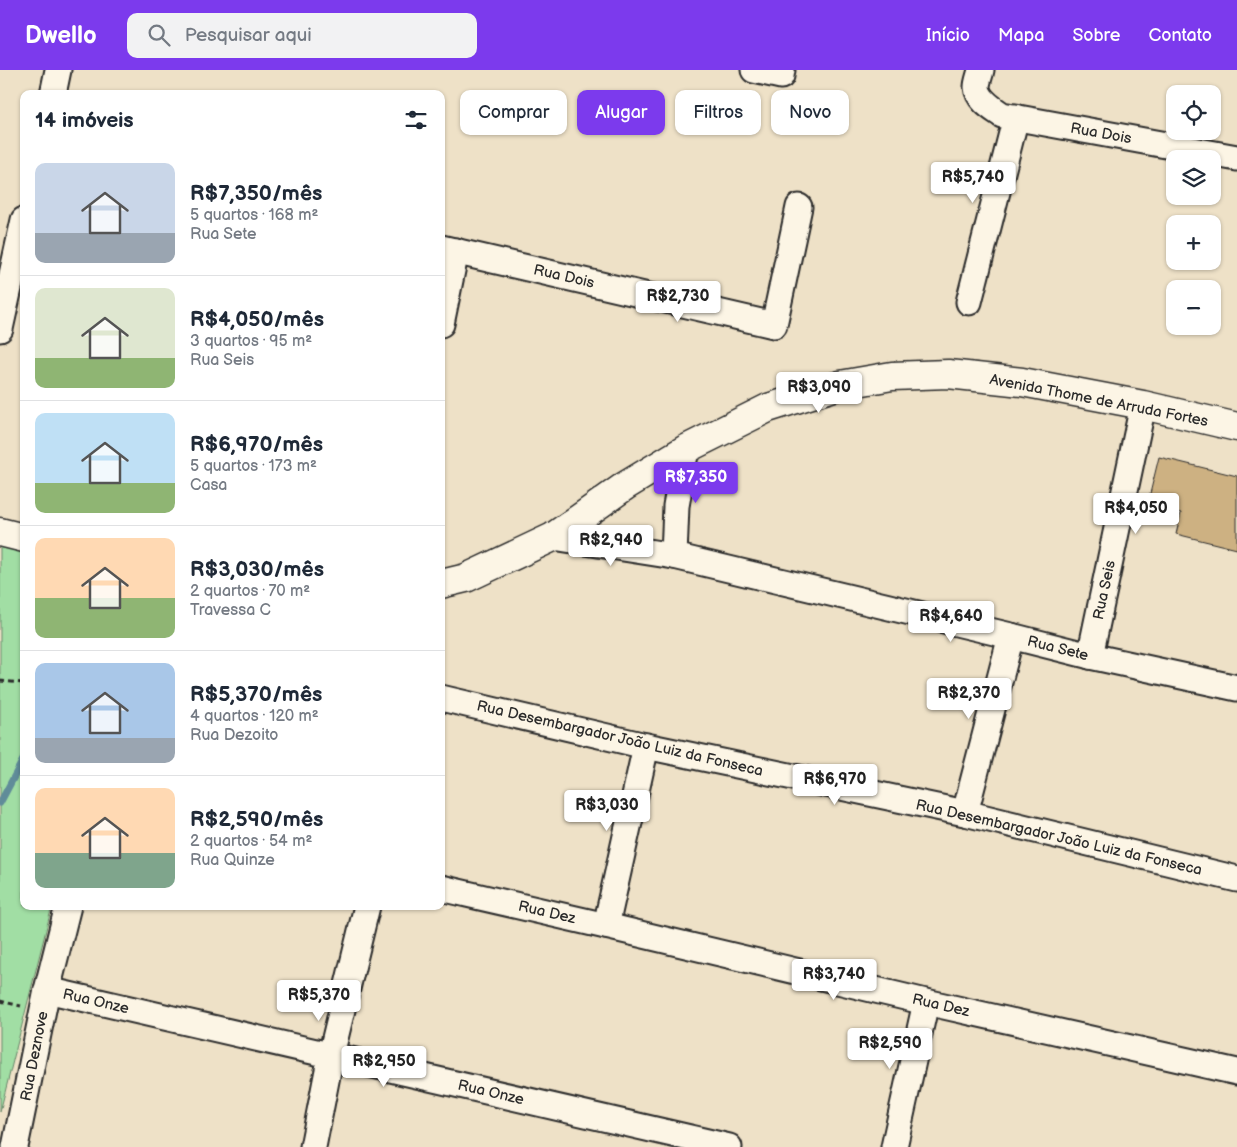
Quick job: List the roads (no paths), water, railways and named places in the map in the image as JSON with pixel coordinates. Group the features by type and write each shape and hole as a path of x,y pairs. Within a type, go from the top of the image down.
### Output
{"main road":[{"name":"Avenida Thome de Arruda Fortes","path":"445,583 466,578 553,537 625,486 686,449 768,408 840,385 892,376 948,374 1013,381 1143,405 1237,428"},
{"path":"0,532 20,537"}],"street":[{"path":"53,90 58,70"},
{"path":"754,70 782,73"},
{"name":"Rua Dois","path":"979,79 982,99 988,106 1002,114 1237,158"},
{"path":"969,302 1016,117"},
{"name":"Rua Dois","path":"449,250 774,325 799,207"},
{"path":"0,329 20,238"},
{"path":"445,287 449,250"},
{"name":"Rua Seis","path":"1090,656 1143,405"},
{"path":"674,556 676,506 686,449"},
{"name":"Rua Sete","path":"553,537 674,556 1090,656 1237,688"},
{"path":"965,813 1011,636"},
{"name":"Rua Desembargador João Luiz da Fonseca","path":"445,699 646,746 965,813 1237,879"},
{"path":"606,926 646,746"},
{"name":"Rua Dez","path":"445,889 926,1002 1237,1072"},
{"name":"Rua Deznove","path":"16,1147 47,990 67,910"},
{"path":"313,1147 331,1055 366,910"},
{"name":"Rua Onze","path":"47,990 729,1147"},
{"path":"894,1147 926,1002"}],"waterway":[{"path":"0,803 20,766"}]}
